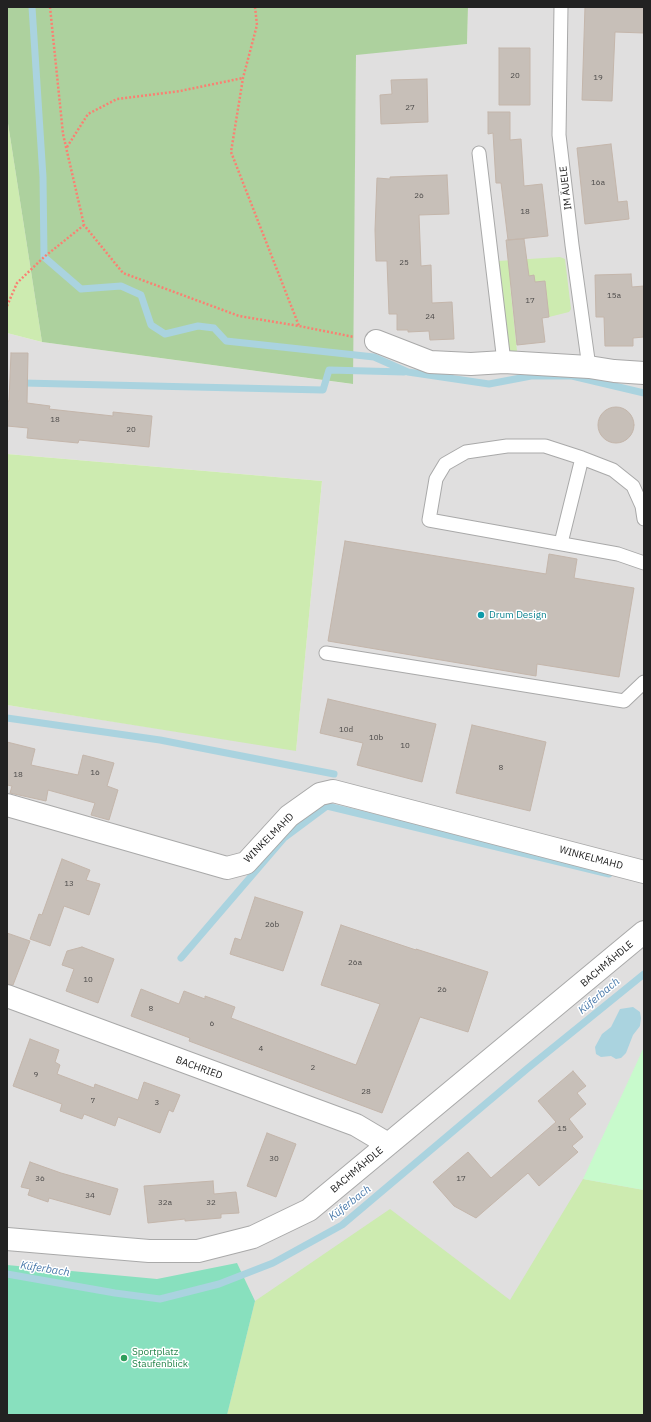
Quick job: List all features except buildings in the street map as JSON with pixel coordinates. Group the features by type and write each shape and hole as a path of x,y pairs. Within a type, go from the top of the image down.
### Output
{"street":[{"path":"376,341 430,362 471,364 504,362 589,367 614,371 644,373"},
{"name":"WINKELMAHD","path":"7,805 227,868 246,864 289,816 320,794 333,791 644,872"},
{"name":"BACHMÄHDLE","path":"7,1239 149,1252 198,1251 253,1237 309,1210 644,932"},
{"name":"BACHRIED","path":"7,996 356,1125 388,1144"}],"lane":[{"name":"IM ÄUELE","path":"562,7 559,135 572,245 589,367"},
{"path":"478,153 504,362"},
{"path":"644,518 642,506 633,486 613,470 545,446 507,446 466,452 445,464 436,479 429,520 618,554 644,563"},
{"path":"561,543 582,458"},
{"path":"326,654 624,701 644,682"}],"path":[{"path":"50,7 63,134 84,226 123,273 239,316 376,341"},
{"path":"255,7 257,25 243,78 231,152 299,326"},
{"path":"66,148 88,114 117,99 180,91 243,78"},
{"path":"7,306 18,283 44,257 84,226"}],"shaded area":[{"path":"468,7 644,7 644,1415 7,1415 7,705 296,750 322,481 7,454 7,333 42,342 352,384 356,54 467,44"}],"green space":[{"path":"7,7 468,7 467,44 356,55 353,384 42,342 7,117"},
{"path":"7,117 42,342 7,333"},
{"path":"560,257 565,259 571,309 569,312 549,317 545,281 510,285 517,351 558,355 509,352 498,261"},
{"path":"7,454 322,481 296,751 7,705"},
{"path":"644,1047 644,1190 583,1179"},
{"path":"583,1179 644,1190 644,1415 227,1415 255,1301 390,1209 510,1300"},
{"name":"Sportplatz Staufenblick","path":"237,1263 255,1301 227,1415 7,1415 7,1265 157,1279"}],"water":[{"path":"633,1007 640,1012 640,1026 633,1035 626,1053 621,1058 616,1059 611,1056 601,1057 596,1054 595,1047 602,1034 611,1027 620,1009"}],"waterway":[{"path":"32,7 43,177 44,257 81,289 121,286 141,295 151,325 165,334 198,326 214,328 226,341 374,357 408,372 489,384 531,376 572,376 644,393"},
{"path":"23,383 323,390 329,370 404,372"},
{"path":"7,718 160,740 334,774"},
{"path":"181,958 284,838 327,806 609,874"},
{"name":"Küferbach","path":"7,1274 115,1293 160,1299 219,1284 273,1263 342,1225 528,1068 644,974"}],"place":[{"name":"Drum Design","path":"481,615"},
{"name":"Sportplatz Staufenblick","path":"124,1358"}]}
